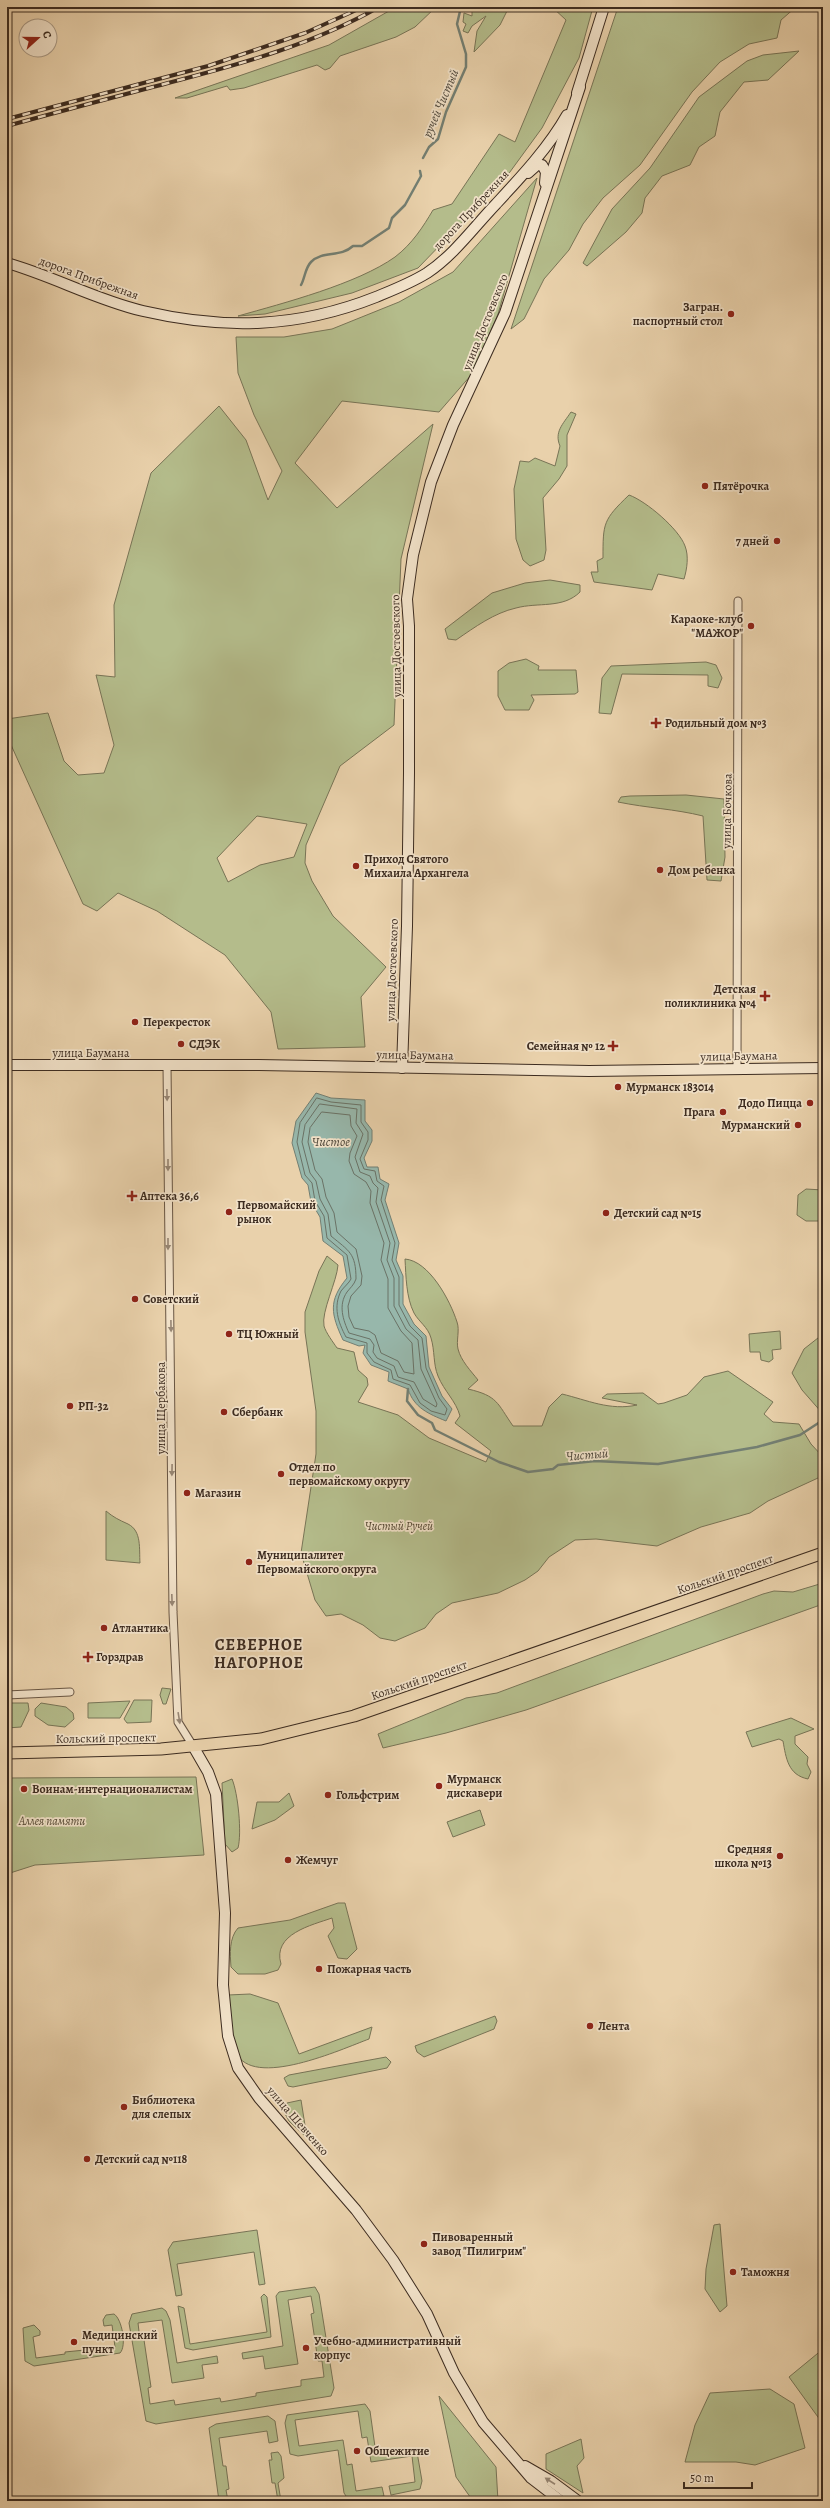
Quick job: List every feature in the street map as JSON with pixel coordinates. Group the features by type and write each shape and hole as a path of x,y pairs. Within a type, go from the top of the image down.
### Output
{"main road":[{"name":"Кольский проспект","path":"7,1753 161,1750 261,1739 354,1716 823,1553"}],"street":[{"name":"дорога Прибрежная","path":"7,263 47,276 100,298 141,311 182,319 258,324 292,321 360,304 427,273 460,244 506,193 562,123 580,87 604,7"},
{"name":"улица Достоевского","path":"402,1068 408,926 409,626 407,599 413,555 431,482 453,425 505,313 580,87"},
{"path":"506,193 530,171 542,165 546,172 541,206"},
{"name":"улица Бочкова","path":"737,1069 738,601"},
{"name":"улица Баумана","path":"7,1065 167,1065 589,1071 823,1068"},
{"name":"улица Щербакова","path":"167,1065 173,1612 178,1722 193,1746"},
{"path":"7,1695 70,1692"},
{"name":"улица Шевченко","path":"193,1746 208,1772 216,1794 225,1912 223,1985 228,2036 238,2068 259,2098 347,2199 393,2260 427,2314 467,2396 483,2422 521,2464"},
{"path":"521,2464 531,2478 561,2501"},
{"path":"521,2464 551,2481 578,2501"}],"green space":[{"path":"396,7 436,7 415,27 396,37 340,56 330,68 325,70 317,65 244,88 230,90 227,86 187,98 175,98 329,45"},
{"path":"472,7 509,7 500,25 474,52 477,31 486,16 472,26 468,33 463,31 466,24 463,22 464,13 472,16"},
{"path":"552,7 593,7 579,58 542,128 507,176 418,268 352,293 265,314 238,316 320,292 361,276 379,267 407,247 433,210 452,204 499,134 515,142 566,20"},
{"path":"618,7 796,7 781,20 777,38 749,44 720,62 692,92 640,165 603,198 583,224 569,250 544,279 524,319 511,329"},
{"path":"799,51 768,80 744,82 720,112 715,136 699,147 690,165 662,176 645,198 642,213 626,232 587,266 583,263 612,209 650,168 699,97 747,61 763,55"},
{"path":"537,178 498,314 472,374 439,412 342,401 295,463 337,508 433,424 401,559 394,725 340,766 306,845 305,863 312,881 333,916 386,967 361,997 365,1047 278,1049 271,1012 225,955 157,911 118,893 97,911 83,904 7,736 7,719 48,713 64,761 78,775 104,773 114,745 96,675 115,677 114,605 151,473 219,406 246,440 268,500 282,471 254,415 238,373 236,337 284,337 332,329 399,302 453,272","holes":["257,816 307,824 294,857 260,865 228,882 217,858"]},
{"path":"571,412 576,414 567,435 567,466 559,479 543,498 546,550 544,560 530,566 523,560 516,539 514,489 520,461 529,462 535,458 555,466 560,446 558,436 560,428"},
{"path":"629,495 653,509 682,539 687,558 687,567 684,579 658,574 652,590 594,582 591,572 598,572 597,561 603,558 603,537 606,523 614,510"},
{"path":"550,580 580,585 580,592 566,601 558,603 524,606 508,610 485,621 456,640 448,639 445,629 492,593 525,583"},
{"path":"526,659 539,666 538,670 576,670 578,692 575,694 531,695 534,700 529,710 505,710 498,696 498,671 509,663"},
{"path":"706,662 716,665 722,678 718,688 708,686 708,675 622,674 611,714 599,713 602,678 611,666"},
{"path":"686,795 724,799 725,857 721,881 707,880 703,816 618,802 621,797 630,796"},
{"path":"806,1189 823,1190 823,1221 806,1221 797,1215 798,1195"},
{"name":"Чистый Ручей","path":"327,1256 338,1265 325,1313 324,1326 337,1348 354,1352 358,1370 367,1378 368,1385 358,1402 398,1415 429,1438 486,1462 491,1451 455,1423 460,1416 456,1406 438,1376 435,1367 430,1334 411,1307 407,1286 405,1259 414,1261 430,1274 444,1293 454,1313 458,1325 459,1353 466,1366 478,1380 468,1389 485,1394 496,1402 513,1426 542,1426 549,1407 562,1394 599,1404 617,1407 637,1405 602,1398 607,1394 643,1393 658,1404 687,1395 704,1377 728,1371 773,1402 764,1414 773,1422 799,1424 811,1444 823,1457 823,1472 818,1478 768,1501 750,1513 701,1527 657,1546 596,1539 575,1540 549,1557 538,1571 525,1580 498,1593 452,1603 436,1614 425,1628 395,1641 380,1638 363,1625 341,1614 326,1616 315,1600 301,1553 316,1454 316,1411 305,1332 305,1312 319,1271"},
{"path":"780,1331 781,1349 772,1350 773,1359 769,1362 761,1360 760,1352 750,1352 749,1334"},
{"path":"823,1334 823,1414 802,1390 792,1373 804,1349"},
{"path":"106,1511 128,1524 136,1531 139,1541 140,1563 106,1560"},
{"path":"823,1583 823,1604 526,1710 446,1733 383,1748 378,1734 466,1698 497,1693 763,1594 774,1591 793,1592"},
{"path":"162,1688 171,1689 166,1704 163,1704 160,1695"},
{"path":"134,1700 152,1700 151,1722 127,1723 124,1719"},
{"path":"130,1701 120,1718 88,1718 88,1703"},
{"path":"7,1703 28,1703 29,1710 21,1727 7,1728"},
{"path":"41,1703 66,1707 73,1713 74,1719 65,1727 48,1725 35,1716 35,1709"},
{"path":"791,1718 814,1729 795,1736 795,1744 808,1757 807,1764 811,1772 808,1779 801,1777 792,1770 785,1754 783,1741 779,1739 752,1747 746,1732"},
{"name":"Аллея памяти","path":"196,1777 204,1855 35,1865 7,1874 7,1778"},
{"path":"232,1779 238,1803 240,1833 238,1848 232,1852 225,1844 222,1783"},
{"path":"289,1793 294,1806 275,1820 252,1829 257,1802 279,1802"},
{"path":"480,1810 485,1825 453,1837 447,1822"},
{"path":"338,1903 345,1903 357,1949 347,1959 338,1958 328,1936 334,1928 332,1918 296,1932 288,1938 282,1945 280,1954 281,1964 278,1970 265,1974 238,1974 231,1967 230,1952 233,1936 238,1928 290,1920"},
{"path":"250,1994 278,2003 299,2054 372,2027 369,2039 339,2051 298,2064 278,2067 260,2067 245,2063 236,2052 233,2045 228,1995"},
{"path":"495,2016 497,2021 494,2029 424,2057 417,2052 415,2046"},
{"path":"386,2057 391,2062 387,2068 293,2087 288,2086 284,2078 289,2075"},
{"path":"301,2100 307,2138 289,2121 284,2112 287,2103"},
{"path":"720,2224 727,2306 720,2312 705,2289 706,2269 714,2225"},
{"path":"257,2230 265,2284 259,2285 254,2252 177,2264 182,2295 176,2296 168,2250 173,2242"},
{"path":"315,2287 319,2294 334,2388 331,2396 156,2424 146,2421 129,2323 132,2314 162,2308 166,2311 170,2320 177,2363 217,2356 218,2363 202,2365 204,2378 172,2383 162,2320 138,2323 140,2340 144,2340 151,2387 148,2388 150,2404 174,2400 175,2405 220,2398 221,2402 256,2396 256,2393 301,2386 301,2380 324,2377 322,2361 318,2361 311,2314 314,2313 311,2296 288,2300 298,2364 265,2369 263,2356 243,2359 242,2353 283,2346 276,2296 279,2292"},
{"path":"264,2294 267,2297 271,2337 193,2350 185,2348 178,2306 184,2308 190,2344 267,2332 261,2297"},
{"path":"114,2314 119,2321 123,2333 123,2345 120,2353 34,2366 25,2361 23,2328 34,2325 40,2331 40,2335 33,2337 36,2358 65,2354 65,2352 115,2347 112,2325 104,2326 103,2320 106,2315"},
{"path":"823,2349 823,2424 789,2377"},
{"path":"770,2389 794,2404 805,2448 755,2465 736,2462 685,2462 695,2425 710,2393"},
{"path":"439,2396 496,2467 498,2501 473,2501 456,2477"},
{"path":"365,2404 370,2411 376,2454 411,2449 417,2452 422,2481 420,2489 391,2495 389,2486 415,2482 412,2456 371,2462 367,2437 362,2438 358,2411 295,2420 299,2446 343,2440 347,2465 352,2464 356,2491 382,2487 384,2496 354,2500 348,2499 344,2493 338,2450 298,2456 290,2454 285,2423 287,2415"},
{"path":"268,2416 275,2421 278,2441 269,2443 267,2431 219,2438 223,2466 226,2466 229,2489 226,2490 228,2501 219,2501 209,2428 216,2424"},
{"path":"581,2439 584,2458 577,2466 583,2493 546,2469 546,2454"},
{"path":"278,2452 281,2456 284,2478 278,2483 281,2501 278,2501 275,2483 272,2483 269,2460 272,2460 271,2453"}],"water":[{"name":"Чистое","path":"316,1093 331,1098 365,1100 365,1121 372,1130 372,1141 364,1158 367,1167 378,1167 380,1179 389,1184 385,1200 399,1243 396,1260 403,1276 403,1304 414,1324 426,1336 429,1367 442,1396 452,1409 446,1421 428,1413 418,1406 408,1389 388,1381 389,1372 371,1365 363,1353 365,1345 359,1346 343,1340 339,1331 333,1308 337,1294 347,1278 343,1256 323,1241 320,1217 311,1202 308,1185 302,1178 292,1143 296,1121"}],"waterway":[{"name":"ручей Чистый","path":"423,158 429,147 438,139 446,112 466,67 466,54 457,24 461,7"},
{"name":"ручей Чистый","path":"301,285 307,267 316,258 343,252 353,246 362,246 389,228 392,218 405,205 421,176 420,171"},
{"name":"Чистый","path":"408,1389 407,1401 418,1415 432,1423 435,1430 499,1462 528,1472 553,1469 558,1465 595,1461 658,1464 757,1447 800,1435 823,1420"}],"railway":[{"path":"7,119 208,66 305,33 363,7"},
{"path":"7,126 195,76 276,52 329,32 379,7"}],"place":[{"name":"Загран. паспортный стол","path":"731,314"},
{"name":"Пятёрочка","path":"705,486"},
{"name":"7 дней","path":"777,541"},
{"name":"Караоке-клуб \"МАЖОР\"","path":"751,626"},
{"name":"Родильный дом №3","path":"656,723"},
{"name":"Приход Святого Михаила Архангела","path":"356,866"},
{"name":"Дом ребенка","path":"660,870"},
{"name":"Детская поликлиника №4","path":"765,996"},
{"name":"Перекресток","path":"135,1022"},
{"name":"СДЭК","path":"181,1044"},
{"name":"Семейная № 12","path":"613,1046"},
{"name":"Мурманск 183014","path":"618,1087"},
{"name":"Додо Пицца","path":"810,1103"},
{"name":"Прага","path":"723,1112"},
{"name":"Мурманский","path":"798,1125"},
{"name":"Аптека 36,6","path":"132,1196"},
{"name":"Первомайский рынок","path":"229,1212"},
{"name":"Детский сад №15","path":"606,1213"},
{"name":"Советский","path":"135,1299"},
{"name":"ТЦ Южный","path":"229,1334"},
{"name":"РП-32","path":"70,1406"},
{"name":"Сбербанк","path":"224,1412"},
{"name":"Отдел по первомайскому округу","path":"281,1474"},
{"name":"Магазин","path":"187,1493"},
{"name":"Муниципалитет Первомайского округа","path":"249,1562"},
{"name":"Атлантика","path":"104,1628"},
{"name":"Горздрав","path":"88,1657"},
{"name":"Мурманск дискавери","path":"439,1786"},
{"name":"Воинам-интернационалистам","path":"24,1789"},
{"name":"Гольфстрим","path":"328,1795"},
{"name":"Средняя школа №13","path":"780,1856"},
{"name":"Жемчуг","path":"288,1860"},
{"name":"Пожарная часть","path":"319,1969"},
{"name":"Лента","path":"590,2026"},
{"name":"Библиотека для слепых","path":"124,2107"},
{"name":"Детский сад №118","path":"87,2159"},
{"name":"Пивоваренный завод \"Пилигрим\"","path":"424,2244"},
{"name":"Таможня","path":"733,2272"},
{"name":"Медицинский пункт","path":"74,2342"},
{"name":"Учебно-административный корпус","path":"306,2348"},
{"name":"Общежитие","path":"357,2451"}],"district":[{"name":"СЕВЕРНОЕ НАГОРНОЕ","path":"259,1653"}]}
